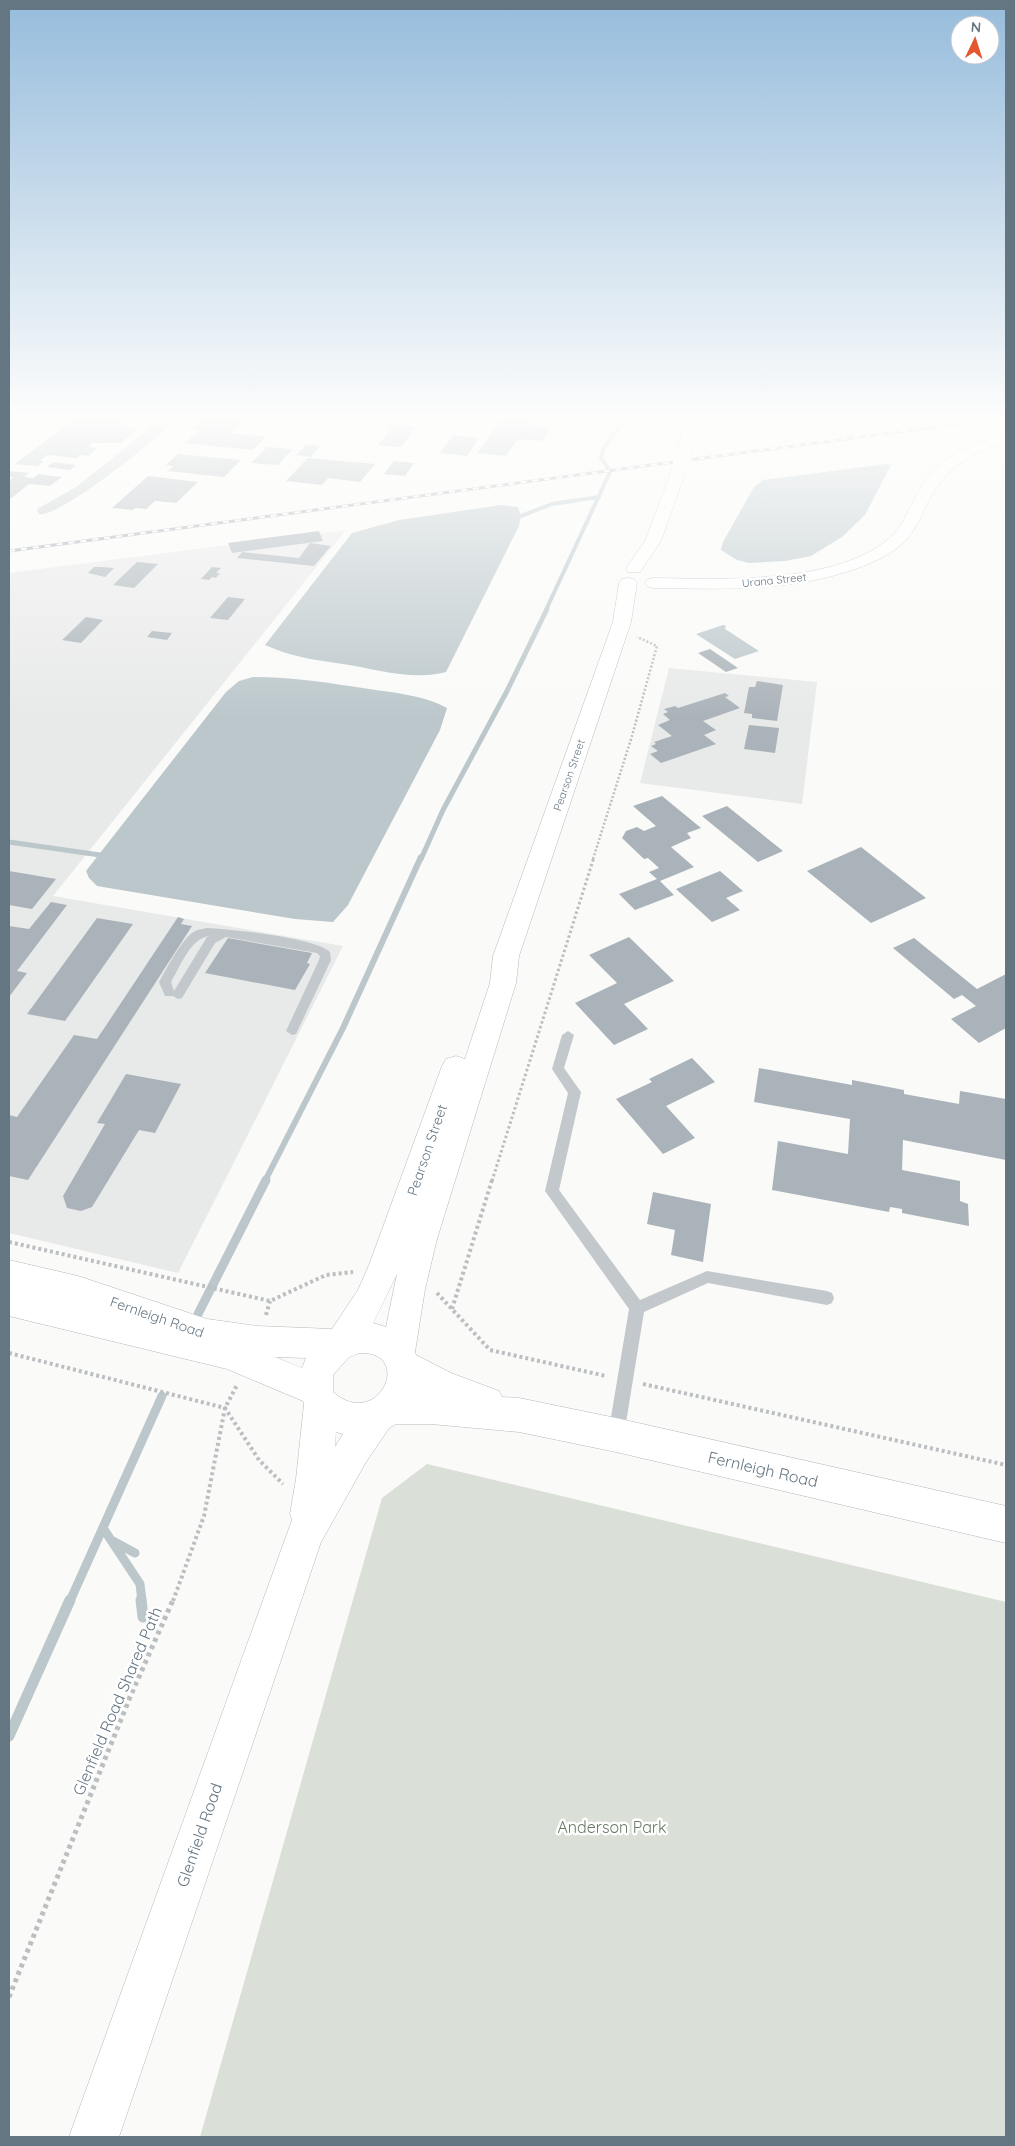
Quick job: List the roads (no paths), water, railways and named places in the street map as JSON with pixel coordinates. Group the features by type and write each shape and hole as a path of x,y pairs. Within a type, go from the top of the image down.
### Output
{"main road":[{"name":"Pearson Street","path":"628,629 631,576 652,541 661,518"},
{"name":"Urana Street","path":"653,578 726,584 768,583 810,577 846,567 881,551 897,540 912,518"},
{"name":"Pearson Street","path":"341,1343 369,1300 385,1265 489,982 506,956 628,629 653,578 652,541"},
{"path":"631,576 653,578"},
{"name":"Pearson Street","path":"401,1360 409,1289 421,1239 503,984 506,956"},
{"name":"Fernleigh Road","path":"9,1274 78,1290 207,1334 257,1341 341,1343"},
{"name":"Fernleigh Road","path":"9,1302 230,1354 318,1397"},
{"path":"358,1338 373,1338 387,1343 401,1360 405,1381 400,1395 383,1413 360,1421 345,1420 331,1413 318,1397 315,1376 320,1362 330,1350 341,1343 358,1338"},
{"name":"Fernleigh Road","path":"401,1360 439,1384 519,1415"},
{"name":"Glenfield Road","path":"94,2137 305,1533 314,1479 318,1397"},
{"name":"Fernleigh Road","path":"383,1413 432,1408 519,1415 616,1435 1006,1525"},
{"name":"Glenfield Road","path":"305,1533 353,1450 383,1413"}],"lane":[{"path":"228,934 211,940 173,994 165,982 194,937 204,933 228,934 321,950 325,953 325,960 292,1031"},
{"path":"568,1035 558,1069 575,1092 552,1191 637,1308 616,1435"},
{"path":"637,1308 707,1278 827,1298"}],"waterway":[{"path":"546,610 589,518"},
{"path":"421,859 443,810 507,691 547,609"},
{"path":"9,842 107,856"},
{"path":"265,1181 343,1028 421,857"},
{"path":"198,1314 266,1180"},
{"path":"70,1601 162,1396"},
{"path":"103,1528 140,1584 142,1601"},
{"path":"111,1540 135,1553"},
{"path":"9,1736 70,1600"},
{"path":"141,1600 143,1617"}],"railway":[{"path":"9,551 254,518"}],"park label":[{"name":"Anderson Park","path":"612,1827"}]}
